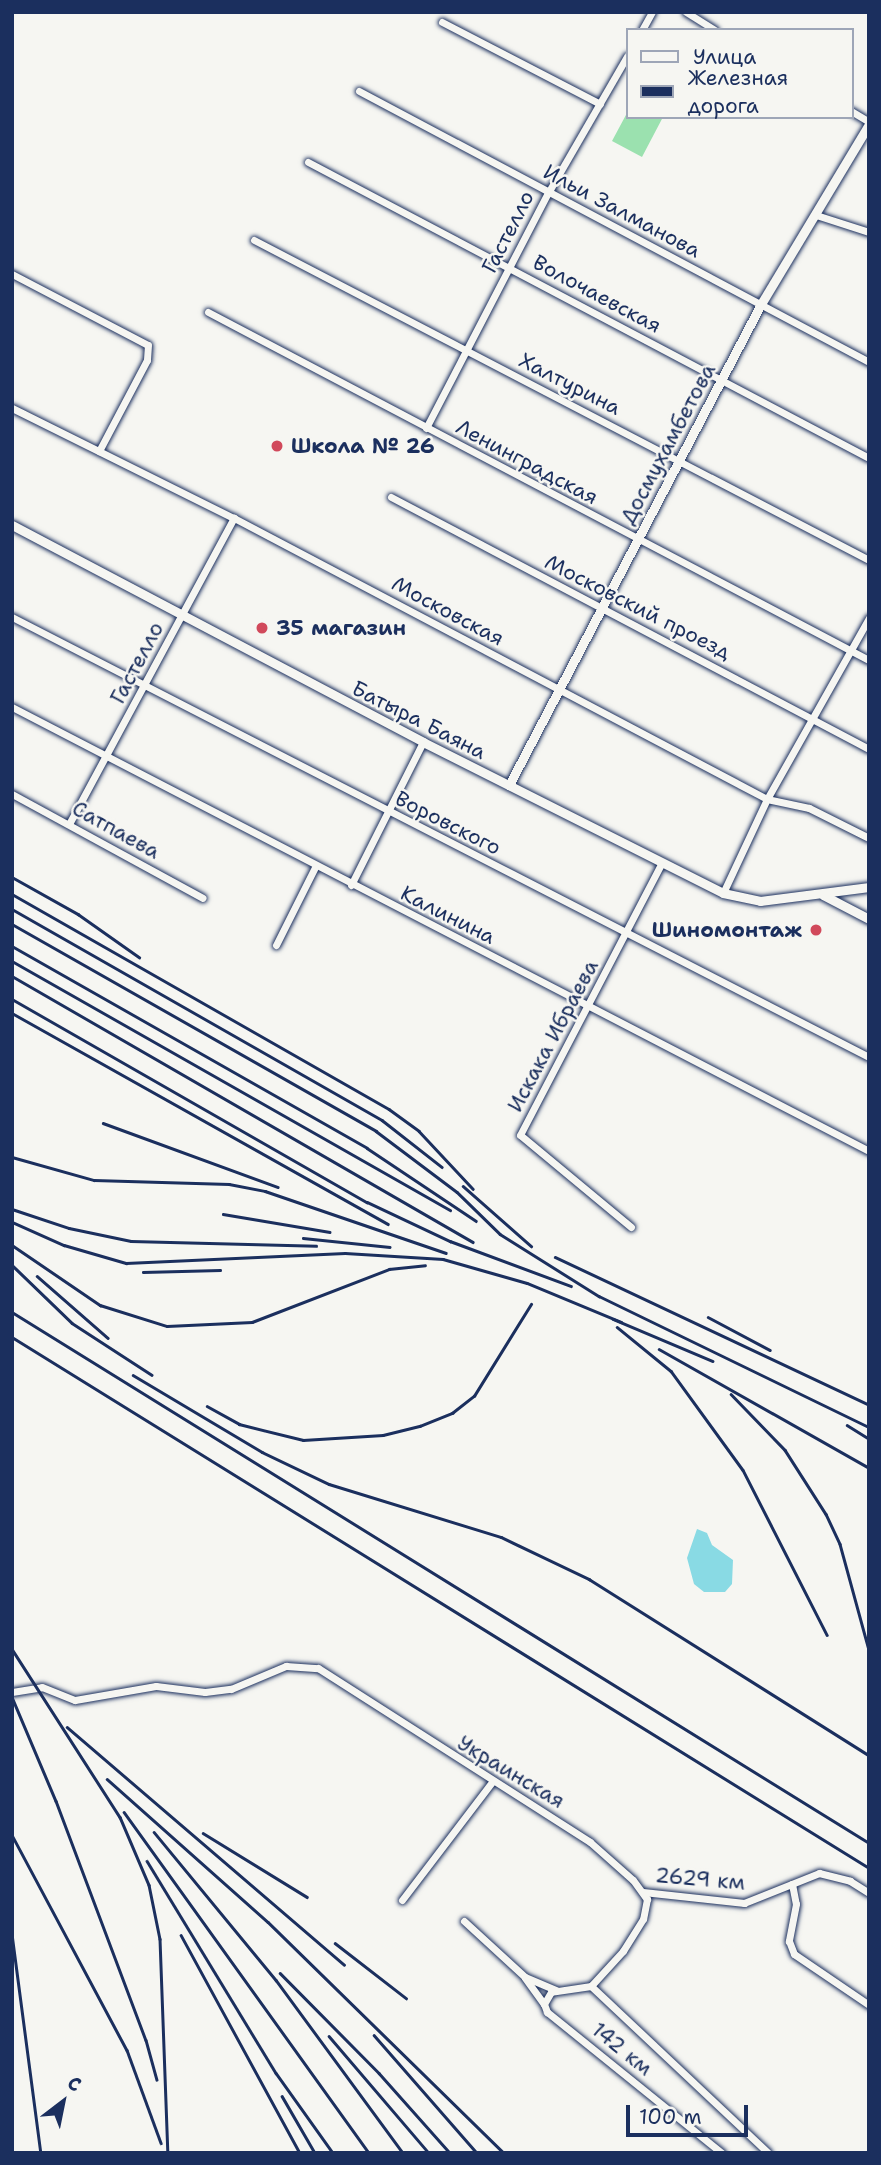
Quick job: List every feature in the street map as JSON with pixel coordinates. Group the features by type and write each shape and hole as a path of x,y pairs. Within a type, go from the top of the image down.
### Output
{"street":[{"path":"643,28 652,12"},
{"path":"686,12 712,28"},
{"path":"442,22 600,104"},
{"name":"Гастелло","path":"426,429 548,193 626,58"},
{"name":"Ильи Залманова","path":"359,91 869,362"},
{"path":"853,112 869,123"},
{"name":"Досмухамбетова","path":"509,785 761,304 817,215 869,123"},
{"name":"Волочаевская","path":"308,162 869,458"},
{"path":"817,215 869,232"},
{"name":"Халтурина","path":"254,240 869,560"},
{"path":"12,274 148,345 149,355 99,451"},
{"name":"Ленинградская","path":"208,312 637,541 869,660"},
{"name":"Московская","path":"12,408 234,518 768,799 809,808 869,838"},
{"name":"Московский проезд","path":"391,496 869,749"},
{"name":"Гастелло","path":"69,824 234,518"},
{"name":"Батыра Баяна","path":"12,525 423,743 723,892 760,901 869,887"},
{"name":"Воровского","path":"12,617 869,1057"},
{"path":"723,892 768,799 869,618"},
{"name":"Калинина","path":"12,707 315,867 869,1151"},
{"path":"351,884 423,743"},
{"name":"Сатпаева","path":"12,794 203,898"},
{"name":"Искака Ибраева","path":"631,1227 520,1136 662,862"},
{"path":"276,944 315,867"},
{"path":"823,895 869,919"},
{"name":"Украинская","path":"12,1692 41,1687 75,1700 156,1686 205,1692 231,1689 286,1666 318,1668 492,1782 590,1842 643,1892"},
{"path":"402,1900 492,1782"},
{"name":"2629 км","path":"643,1892 744,1903 819,1873 850,1881 869,1893"},
{"path":"792,1884 796,1904 789,1941 794,1954 869,2005"},
{"path":"464,1921 525,1977 557,1991 591,1986 623,1951 643,1919 648,1907 643,1892"},
{"name":"142 км","path":"525,1977 560,2022 722,2153"},
{"path":"591,1986 768,2153"},
{"path":"544,2004 557,1991"}],"green space":[{"path":"626,115 626,119 662,119 642,157 612,141"}],"water":[{"path":"697,1529 707,1533 712,1545 733,1560 732,1584 725,1592 704,1592 694,1584 687,1558"}],"railway":[{"path":"12,877 78,914 139,957"},
{"path":"12,894 389,1109 419,1131 473,1189"},
{"path":"12,909 382,1120 442,1167"},
{"path":"12,924 376,1131 457,1192 500,1234 599,1296 869,1427"},
{"path":"12,946 367,1148 476,1221"},
{"path":"12,961 450,1210"},
{"path":"12,976 473,1242"},
{"path":"12,999 367,1202 450,1241 571,1286"},
{"path":"12,1013 388,1224"},
{"path":"103,1123 278,1187"},
{"path":"12,1157 94,1180 229,1184 265,1191 446,1253"},
{"path":"463,1186 531,1246"},
{"path":"12,1209 69,1228 131,1241 316,1246"},
{"path":"223,1214 329,1232"},
{"path":"12,1222 64,1245 126,1263 345,1253 443,1259 527,1283 621,1322"},
{"path":"303,1238 390,1247"},
{"path":"12,1245 100,1305 167,1326 252,1322 389,1269 425,1265"},
{"path":"555,1257 869,1405"},
{"path":"12,1265 72,1323 152,1375"},
{"path":"143,1272 220,1270"},
{"path":"37,1276 108,1338"},
{"path":"207,1406 239,1424 303,1440 383,1435 420,1426 452,1413 474,1396 531,1304"},
{"path":"12,1312 869,1843"},
{"path":"708,1317 770,1350"},
{"path":"613,1319 713,1361"},
{"path":"617,1327 671,1371 743,1470 827,1635"},
{"path":"12,1337 869,1868"},
{"path":"659,1349 869,1468"},
{"path":"133,1375 262,1452 329,1484 501,1537 589,1579 869,1755"},
{"path":"731,1394 785,1450 826,1514 840,1544 869,1650"},
{"path":"847,1425 869,1439"},
{"path":"12,1649 120,1817 149,1885 160,1939 168,2153"},
{"path":"12,1697 56,1801 146,2040 157,2080"},
{"path":"67,1727 344,1964"},
{"path":"107,1779 268,1922 504,2153"},
{"path":"124,1812 369,2153"},
{"path":"154,1832 276,1980 403,2153"},
{"path":"203,1833 307,1897"},
{"path":"12,1835 127,2050 161,2143"},
{"path":"147,1861 276,2073 333,2153"},
{"path":"12,1934 41,2153"},
{"path":"181,1935 300,2153"},
{"path":"335,1943 406,1998"},
{"path":"280,1973 379,2073 450,2153"},
{"path":"374,2035 477,2153"},
{"path":"329,2036 429,2153"},
{"path":"282,2096 315,2153"}],"place":[{"name":"Школа № 26","path":"277,446"},
{"name":"35 магазин","path":"262,628"},
{"name":"Шиномонтаж","path":"816,930"}]}
